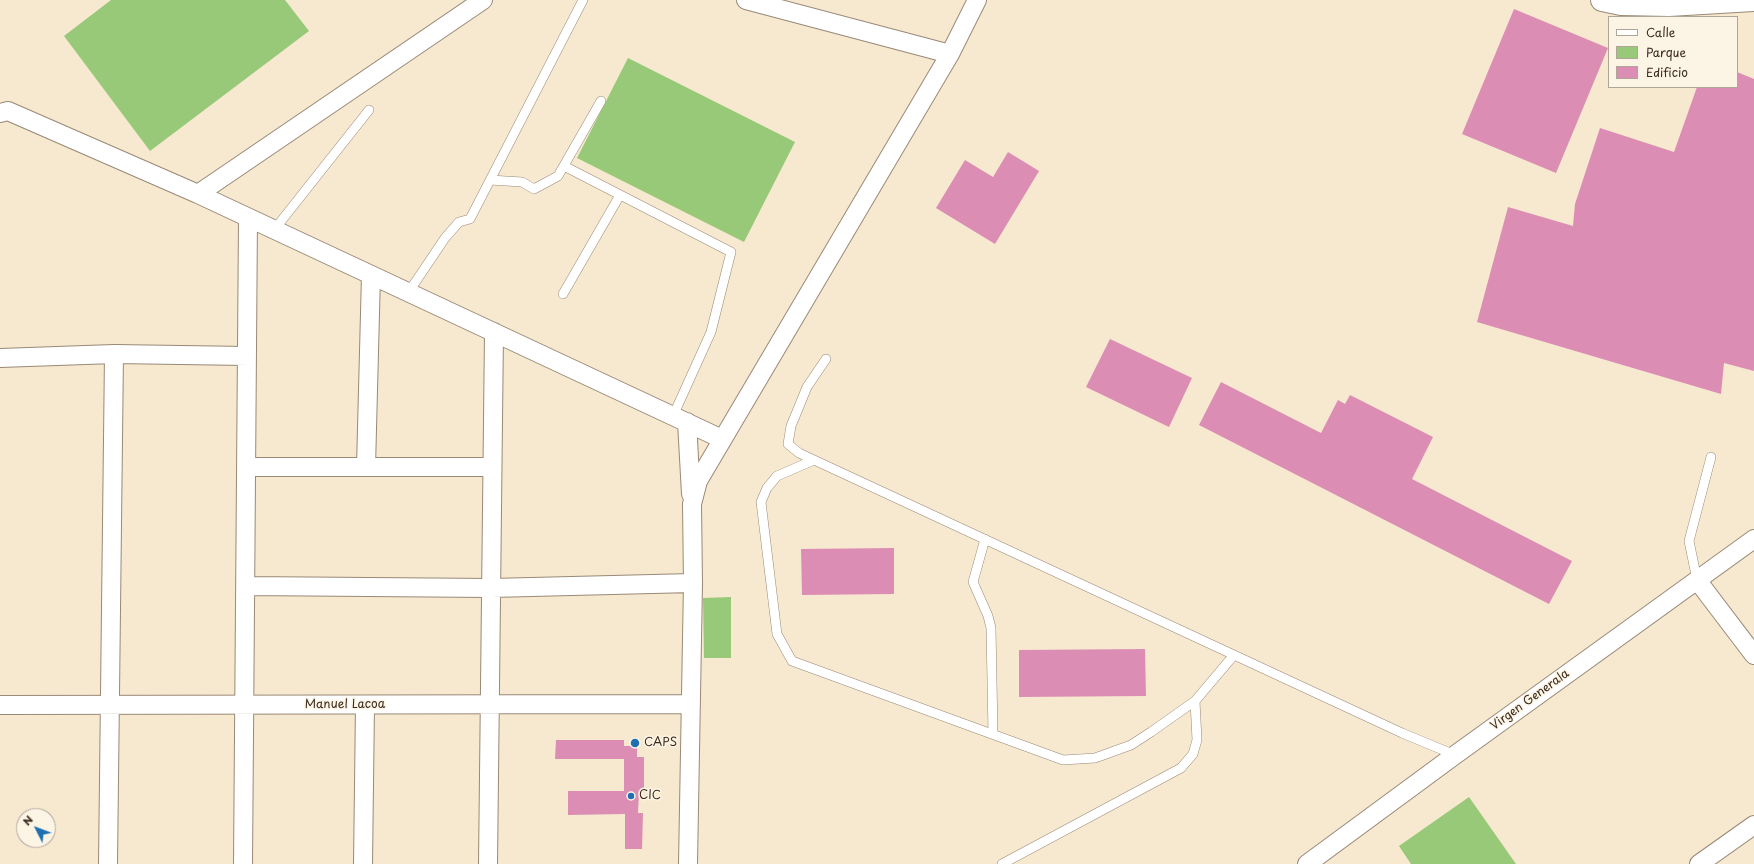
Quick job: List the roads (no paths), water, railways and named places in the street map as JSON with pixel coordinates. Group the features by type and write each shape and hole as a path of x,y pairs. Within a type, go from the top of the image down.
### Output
{"main road":[{"path":"1602,0 1621,4 1669,5 1754,0"}],"street":[{"path":"198,194 483,0"},
{"path":"746,0 950,54"},
{"path":"692,504 698,481 950,54 977,0"},
{"path":"0,113 8,111 198,194 722,439"},
{"path":"243,864 248,218"},
{"path":"366,467 371,275"},
{"path":"488,864 494,332"},
{"path":"0,358 114,354 247,356"},
{"path":"108,864 114,354"},
{"path":"680,419 692,504 693,583 688,864"},
{"path":"246,467 492,468"},
{"name":"Virgen Generala","path":"1307,864 1754,538"},
{"path":"1696,580 1754,655"},
{"path":"246,586 491,588 693,583"},
{"name":"Manuel Lacoa","path":"0,705 691,704"},
{"path":"364,705 364,864"},
{"path":"1699,864 1754,825"}],"lane":[{"path":"408,293 445,238 459,222 470,220 584,0"},
{"path":"490,180 522,182 534,189 558,176 601,101"},
{"path":"274,230 369,110"},
{"path":"564,166 731,252 711,332 680,419"},
{"path":"563,294 620,195"},
{"path":"826,359 807,387 791,426 788,444 799,453 1402,733 1455,755"},
{"path":"1696,580 1689,541 1711,457"},
{"path":"814,460 777,476 767,488 761,502 777,634 792,661 1063,760 1095,758 1130,745 1195,701 1234,655"},
{"path":"985,539 973,582 988,616 991,628 993,734"},
{"path":"1002,864 1181,768 1193,754 1197,740 1195,701"}],"place":[{"name":"CAPS","path":"635,743"},
{"name":"CIC","path":"631,796"}]}
